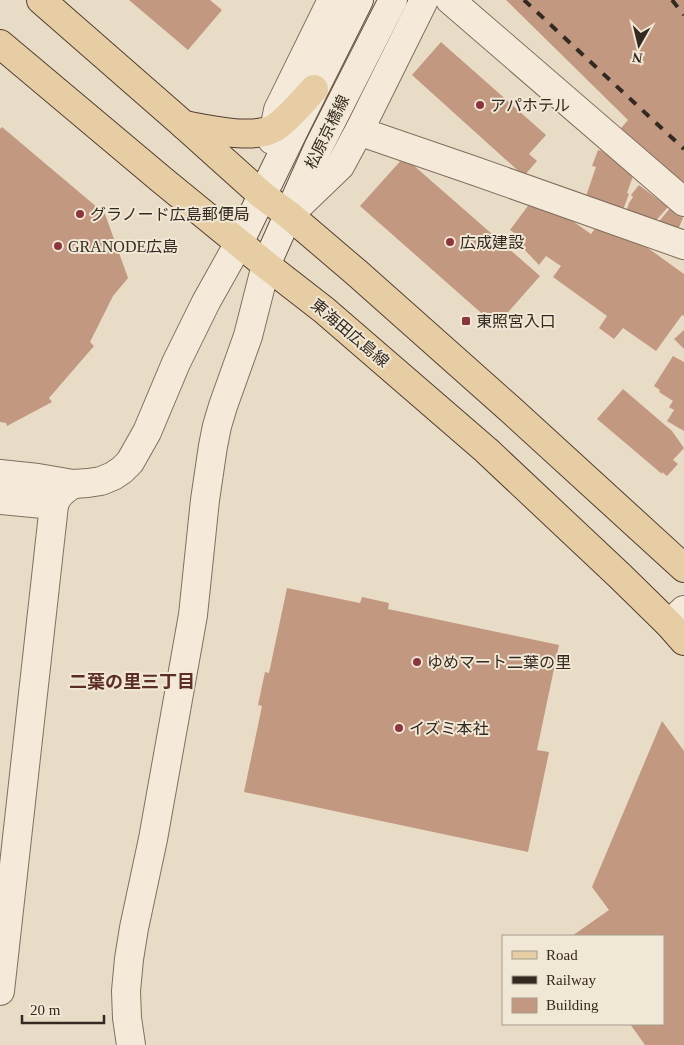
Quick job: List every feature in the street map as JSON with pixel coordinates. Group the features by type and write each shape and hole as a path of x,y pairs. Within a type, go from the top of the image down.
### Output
{"main road":[{"path":"41,0 262,195 289,215 357,273 496,396 684,568"},
{"name":"東海田広島線","path":"0,44 162,180 324,310 502,464 620,576 679,625"},
{"path":"184,125 252,134 264,133 275,128 287,118 314,89"}],"street":[{"path":"262,195 278,110 332,0"},
{"name":"松原京橋線","path":"0,474 73,484 101,481 122,470 130,462 147,432 176,363 239,243 359,0"},
{"name":"松原京橋線","path":"131,1045 126,1018 129,960 194,615 205,500 213,446 223,406 248,336 266,265 319,146 393,0"},
{"path":"289,215 340,166 424,0"},
{"path":"450,0 684,202"},
{"path":"360,129 370,135 684,245"},
{"path":"0,992 54,506 63,491 73,484"},
{"path":"0,500 54,506"}],"building":[{"path":"129,0 210,0 222,10 188,50"},
{"path":"506,0 684,0 684,189 616,134 628,120"},
{"path":"441,42 546,135 529,154 537,161 524,176 412,75"},
{"name":"GRANODE広島","path":"2,127 105,214 128,278 113,296 90,342 94,346 49,398 52,402 7,426 6,423 0,422 0,129"},
{"path":"598,150 602,151 633,176 623,210 585,199 596,167 592,166"},
{"path":"404,157 540,276 496,326 360,206"},
{"path":"639,185 668,207 653,224 646,222 627,209 633,197 631,195"},
{"path":"533,199 550,205 591,234 597,226 638,241 684,274 684,316 682,315 656,351 623,328 614,339 599,328 607,316 553,277 561,266 546,256 539,265 522,247 526,241 510,230"},
{"path":"671,207 683,218 677,232 656,225"},
{"path":"684,330 684,349 674,339"},
{"path":"673,356 684,362 684,431 667,421 674,410 669,407 673,401 659,392 660,390 654,386"},
{"path":"623,389 672,431 684,448 673,460 678,464 667,476 662,472 662,474 597,419"},
{"name":"イズミ本社","path":"287,588 360,603 362,597 389,603 388,609 559,645 537,750 549,752 528,852 244,792 262,706 258,705 265,672 269,673"},
{"path":"662,721 684,751 684,1045 645,1045 631,1025 664,1025 664,935 573,935 609,910 592,887"}],"railway":[{"path":"524,0 684,149"},
{"path":"672,0 684,15"}],"place":[{"name":"アパホテル","path":"480,105"},
{"name":"グラノード広島郵便局","path":"80,214"},
{"name":"広成建設","path":"450,242"},
{"name":"GRANODE広島","path":"58,246"},
{"name":"東照宮入口","path":"466,321"},
{"name":"ゆめマート二葉の里","path":"417,662"},
{"name":"イズミ本社","path":"399,728"}],"district":[{"name":"二葉の里三丁目","path":"132,682"}]}
